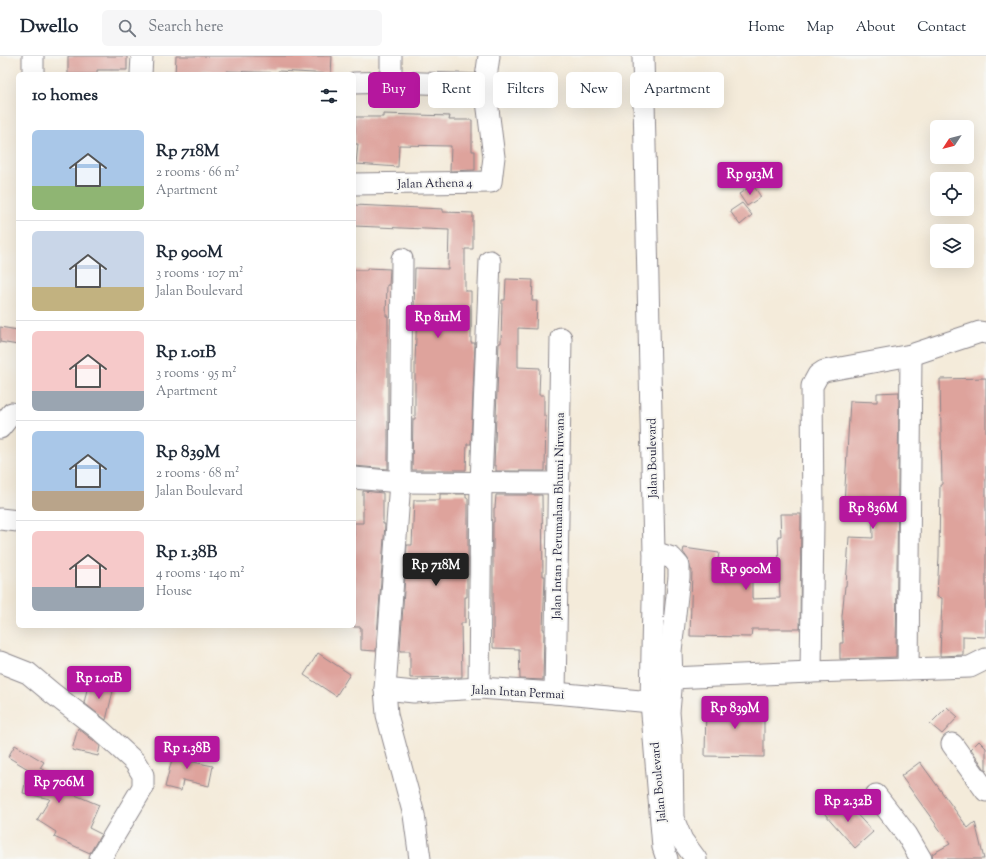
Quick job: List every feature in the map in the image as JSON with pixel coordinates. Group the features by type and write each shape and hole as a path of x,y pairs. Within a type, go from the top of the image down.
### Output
{"street":[{"path":"32,72 33,56"},
{"path":"141,72 142,56"},
{"path":"391,56 391,72"},
{"path":"485,85 489,56"},
{"name":"Jalan Boulevard","path":"643,56 654,552 651,702 663,847 667,859"},
{"path":"356,83 368,83"},
{"name":"Jalan Athena 4","path":"356,184 491,182 494,157 485,85"},
{"path":"402,259 400,482 385,689 387,715 414,815 420,859"},
{"path":"479,688 481,482 490,261"},
{"path":"811,672 814,520 812,386 818,375 824,371 911,355 980,332 986,333"},
{"name":"Jalan Intan 1 Perumahan Bhumi Nirwana","path":"555,693 561,338"},
{"path":"908,669 911,355"},
{"path":"356,478 400,482 559,483"},
{"path":"0,519 16,521"},
{"path":"654,552 672,558 679,566 671,651 672,678 670,712 673,818 682,840 696,859"},
{"path":"672,678 970,666 986,659"},
{"path":"0,662 28,673 100,730 135,762 143,775 143,788 100,859"},
{"name":"Jalan Intan Permai","path":"385,689 414,692 479,688 651,702"},
{"path":"952,744 986,791"},
{"path":"876,795 907,835 921,859"}],"building":[{"path":"68,56 127,56 127,70 68,72"},
{"path":"176,56 332,56 331,72 175,72"},
{"path":"383,114 450,116 449,120 472,120 472,151 475,151 475,170 450,171 451,146 399,145 398,167 356,164 358,144 356,144 356,117 383,117"},
{"path":"753,185 761,197 747,206 739,194"},
{"path":"742,203 752,215 740,225 730,211"},
{"path":"356,205 443,209 443,212 473,213 473,249 465,249 465,291 471,291 471,343 475,343 471,444 467,444 466,470 412,470 413,419 415,419 417,313 414,313 415,268 448,269 449,230 356,226"},
{"path":"367,268 390,269 389,285 387,285 386,316 388,316 388,469 356,466 356,270 367,270"},
{"path":"506,279 533,280 532,301 537,301 536,329 518,328 518,367 540,368 539,395 544,395 544,416 546,416 545,471 496,471 496,466 494,466 499,343 501,343 502,300 505,300"},
{"path":"0,327 16,330 16,345 0,342"},
{"path":"986,378 986,637 963,636 963,655 940,656 942,598 937,597 940,485 942,485 940,379"},
{"path":"899,392 896,657 840,659 840,643 843,643 842,616 846,586 849,537 873,538 872,504 844,504 850,401 877,402 877,393"},
{"path":"363,491 383,493 383,524 385,524 376,651 361,650 361,627 356,627 356,523 363,523"},
{"path":"440,494 466,494 466,498 468,498 467,597 465,597 465,623 461,623 462,677 410,678 410,651 400,651 407,545 412,545 414,500 440,500"},
{"path":"496,495 542,495 543,576 545,576 543,680 520,679 519,649 493,648 493,522"},
{"path":"780,514 801,514 800,629 752,629 751,637 690,636 692,570 688,559 683,552 684,548 719,553 716,570 752,570 752,599 780,598 778,536 781,536"},
{"path":"318,653 350,674 336,696 304,675"},
{"path":"88,685 113,691 106,720 84,703"},
{"path":"706,703 764,704 764,757 705,756"},
{"path":"947,707 958,717 942,734 930,724"},
{"path":"78,728 100,746 98,756 72,750"},
{"path":"979,741 986,748 986,771 971,749"},
{"path":"176,743 191,747 188,761 213,766 209,786 183,780 181,791 165,787"},
{"path":"15,745 44,762 40,768 72,786 68,792 99,805 89,828 101,834 90,853 54,837 56,832 37,820 50,799 23,793 28,769 8,757"},
{"path":"920,762 968,828 975,822 984,859 933,859 932,854 950,844 901,776"},
{"path":"841,797 873,832 855,848 824,813"}]}
